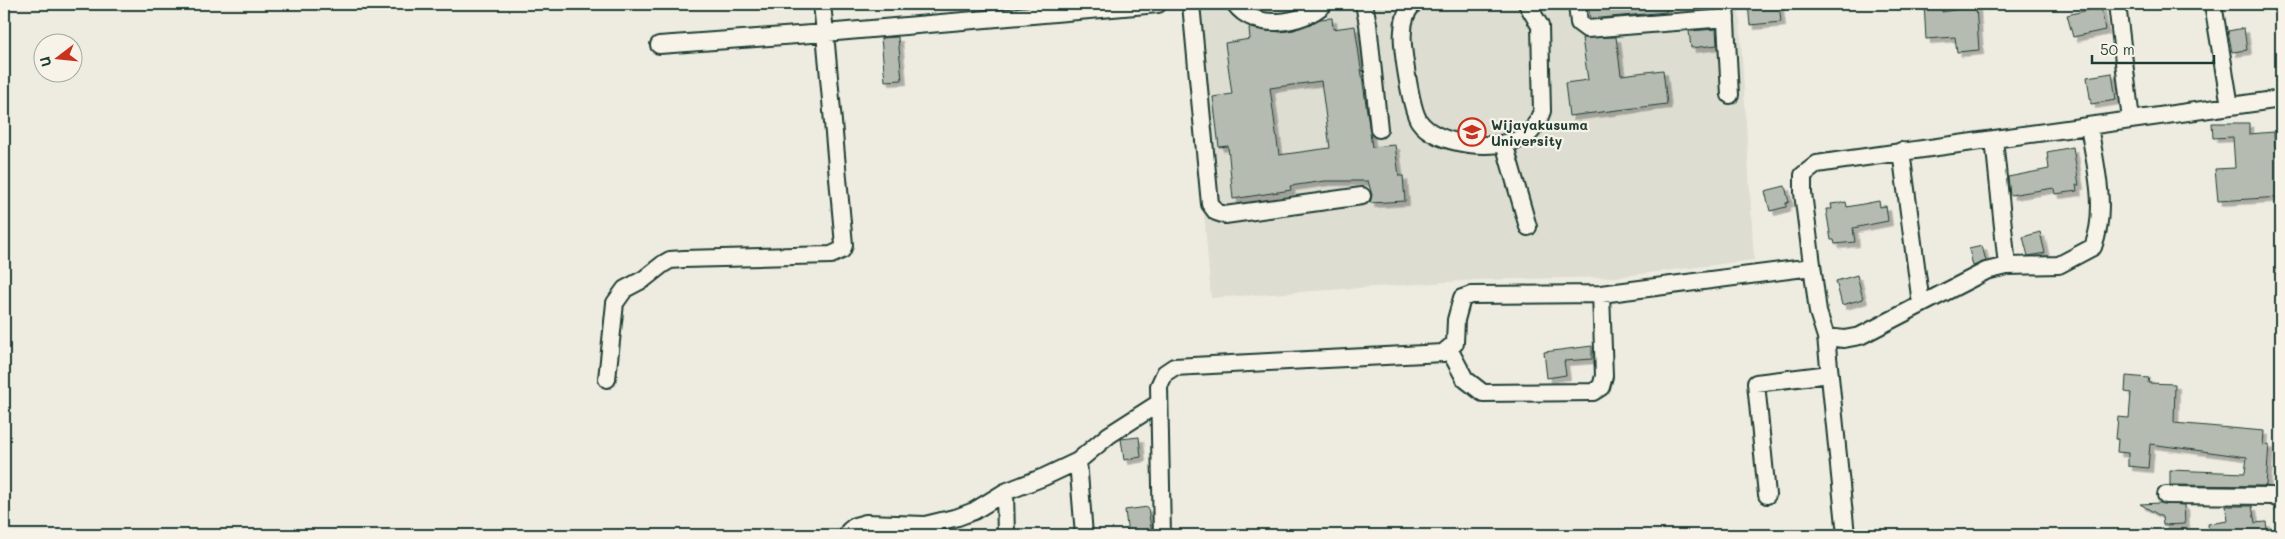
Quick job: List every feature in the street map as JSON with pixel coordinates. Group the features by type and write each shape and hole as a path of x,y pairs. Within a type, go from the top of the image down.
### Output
{"street":[{"path":"607,379 614,308 619,294 670,260 830,254 842,250 845,237 831,113 822,4"},
{"path":"659,46 1158,4"},
{"path":"1191,4 1210,204 1216,212 1225,215 1362,196"},
{"path":"1235,4 1241,12 1254,20 1267,22 1293,20 1308,16 1324,4"},
{"path":"1364,4 1368,24 1379,129"},
{"path":"1414,4 1410,7 1402,34 1410,91 1419,121 1432,132 1466,145 1504,143 1523,138 1538,124 1542,112 1540,26 1527,4"},
{"path":"1577,4 1579,23 1587,29 1725,11 1730,95"},
{"path":"2117,4 2131,120"},
{"path":"2213,4 2230,106"},
{"path":"1846,535 1826,336 1818,312 1803,194 1804,175 1817,164 2281,99"},
{"path":"1826,336 1844,339 1860,336 1986,271 2007,266 2059,265 2093,247 2099,231 2099,190 2089,126"},
{"path":"1994,139 2007,266"},
{"path":"1504,143 1528,227"},
{"path":"1902,152 1921,304"},
{"path":"1162,535 1159,386 1165,373 1174,367 1442,353 1455,343 1456,320 1462,298 1472,295 1602,294 1812,266"},
{"path":"1449,349 1465,379 1483,394 1593,392 1601,387 1604,376 1602,294"},
{"path":"1767,495 1756,383 1830,374"},
{"path":"849,535 849,531 855,526 866,523 926,530 974,511 1005,492 1078,461 1109,436 1158,403"},
{"path":"1078,461 1084,535"},
{"path":"1005,492 1006,535"},
{"path":"2166,495 2272,496 2279,498 2281,502"}],"shaded area":[{"name":"Wijayakusuma University","path":"1187,4 1739,4 1754,260 1616,277 1477,280 1211,298"}],"building":[{"path":"1588,4 1666,4 1666,12 1590,19"},
{"path":"1748,4 1779,4 1781,22 1750,25"},
{"path":"1924,4 1942,4 1942,12 1976,6 1979,50 1957,52 1955,37 1926,39"},
{"path":"2101,7 2105,30 2073,37 2067,15"},
{"path":"1332,18 1333,29 1355,26 1372,147 1395,145 1399,176 1403,176 1405,201 1370,203 1372,195 1368,181 1325,181 1290,186 1291,190 1233,199 1228,146 1219,147 1213,97 1232,94 1225,43 1250,39 1249,28 1280,32 1294,30 1320,19","holes":["1321,81 1330,148 1279,155 1270,88"]},
{"path":"2244,28 2247,50 2232,52 2228,31"},
{"path":"1716,29 1717,45 1691,48 1689,31"},
{"path":"898,37 902,80 885,81 881,38"},
{"path":"1616,37 1621,75 1663,70 1667,104 1569,116 1565,83 1588,80 1582,38"},
{"path":"2112,73 2116,100 2091,104 2087,77"},
{"path":"2212,123 2249,123 2249,134 2274,132 2275,147 2281,146 2281,197 2218,201 2215,169 2235,168 2233,137 2213,138"},
{"path":"2073,147 2079,185 2076,185 2077,191 2055,194 2054,188 2010,195 2008,177 2049,169 2047,152"},
{"path":"1785,186 1789,202 1786,203 1786,207 1770,211 1765,191"},
{"path":"1879,201 1880,207 1886,206 1888,221 1853,228 1855,242 1835,244 1834,240 1831,240 1826,209 1832,209 1831,204 1846,202 1847,207"},
{"path":"2040,232 2045,253 2028,256 2023,237"},
{"path":"1982,246 1986,261 1973,266 1969,249"},
{"path":"1857,275 1863,299 1842,305 1836,281"},
{"path":"1592,346 1592,359 1564,361 1566,375 1547,378 1544,352"},
{"path":"2126,376 2149,378 2148,383 2175,384 2174,423 2264,431 2263,446 2269,444 2266,486 2170,485 2170,470 2245,473 2247,457 2150,444 2148,468 2128,466 2128,453 2117,452 2118,439 2116,439 2118,417 2129,418 2131,393 2125,392"},
{"path":"1139,437 1141,457 1124,460 1121,439"},
{"path":"2140,504 2184,505 2185,524 2163,525 2162,517"},
{"path":"2226,506 2252,506 2255,523 2266,522 2268,535 2209,535 2208,524 2228,521"},
{"path":"1148,507 1152,535 1128,535 1125,510"}],"place":[{"name":"Wijayakusuma University","path":"1472,132"}]}
